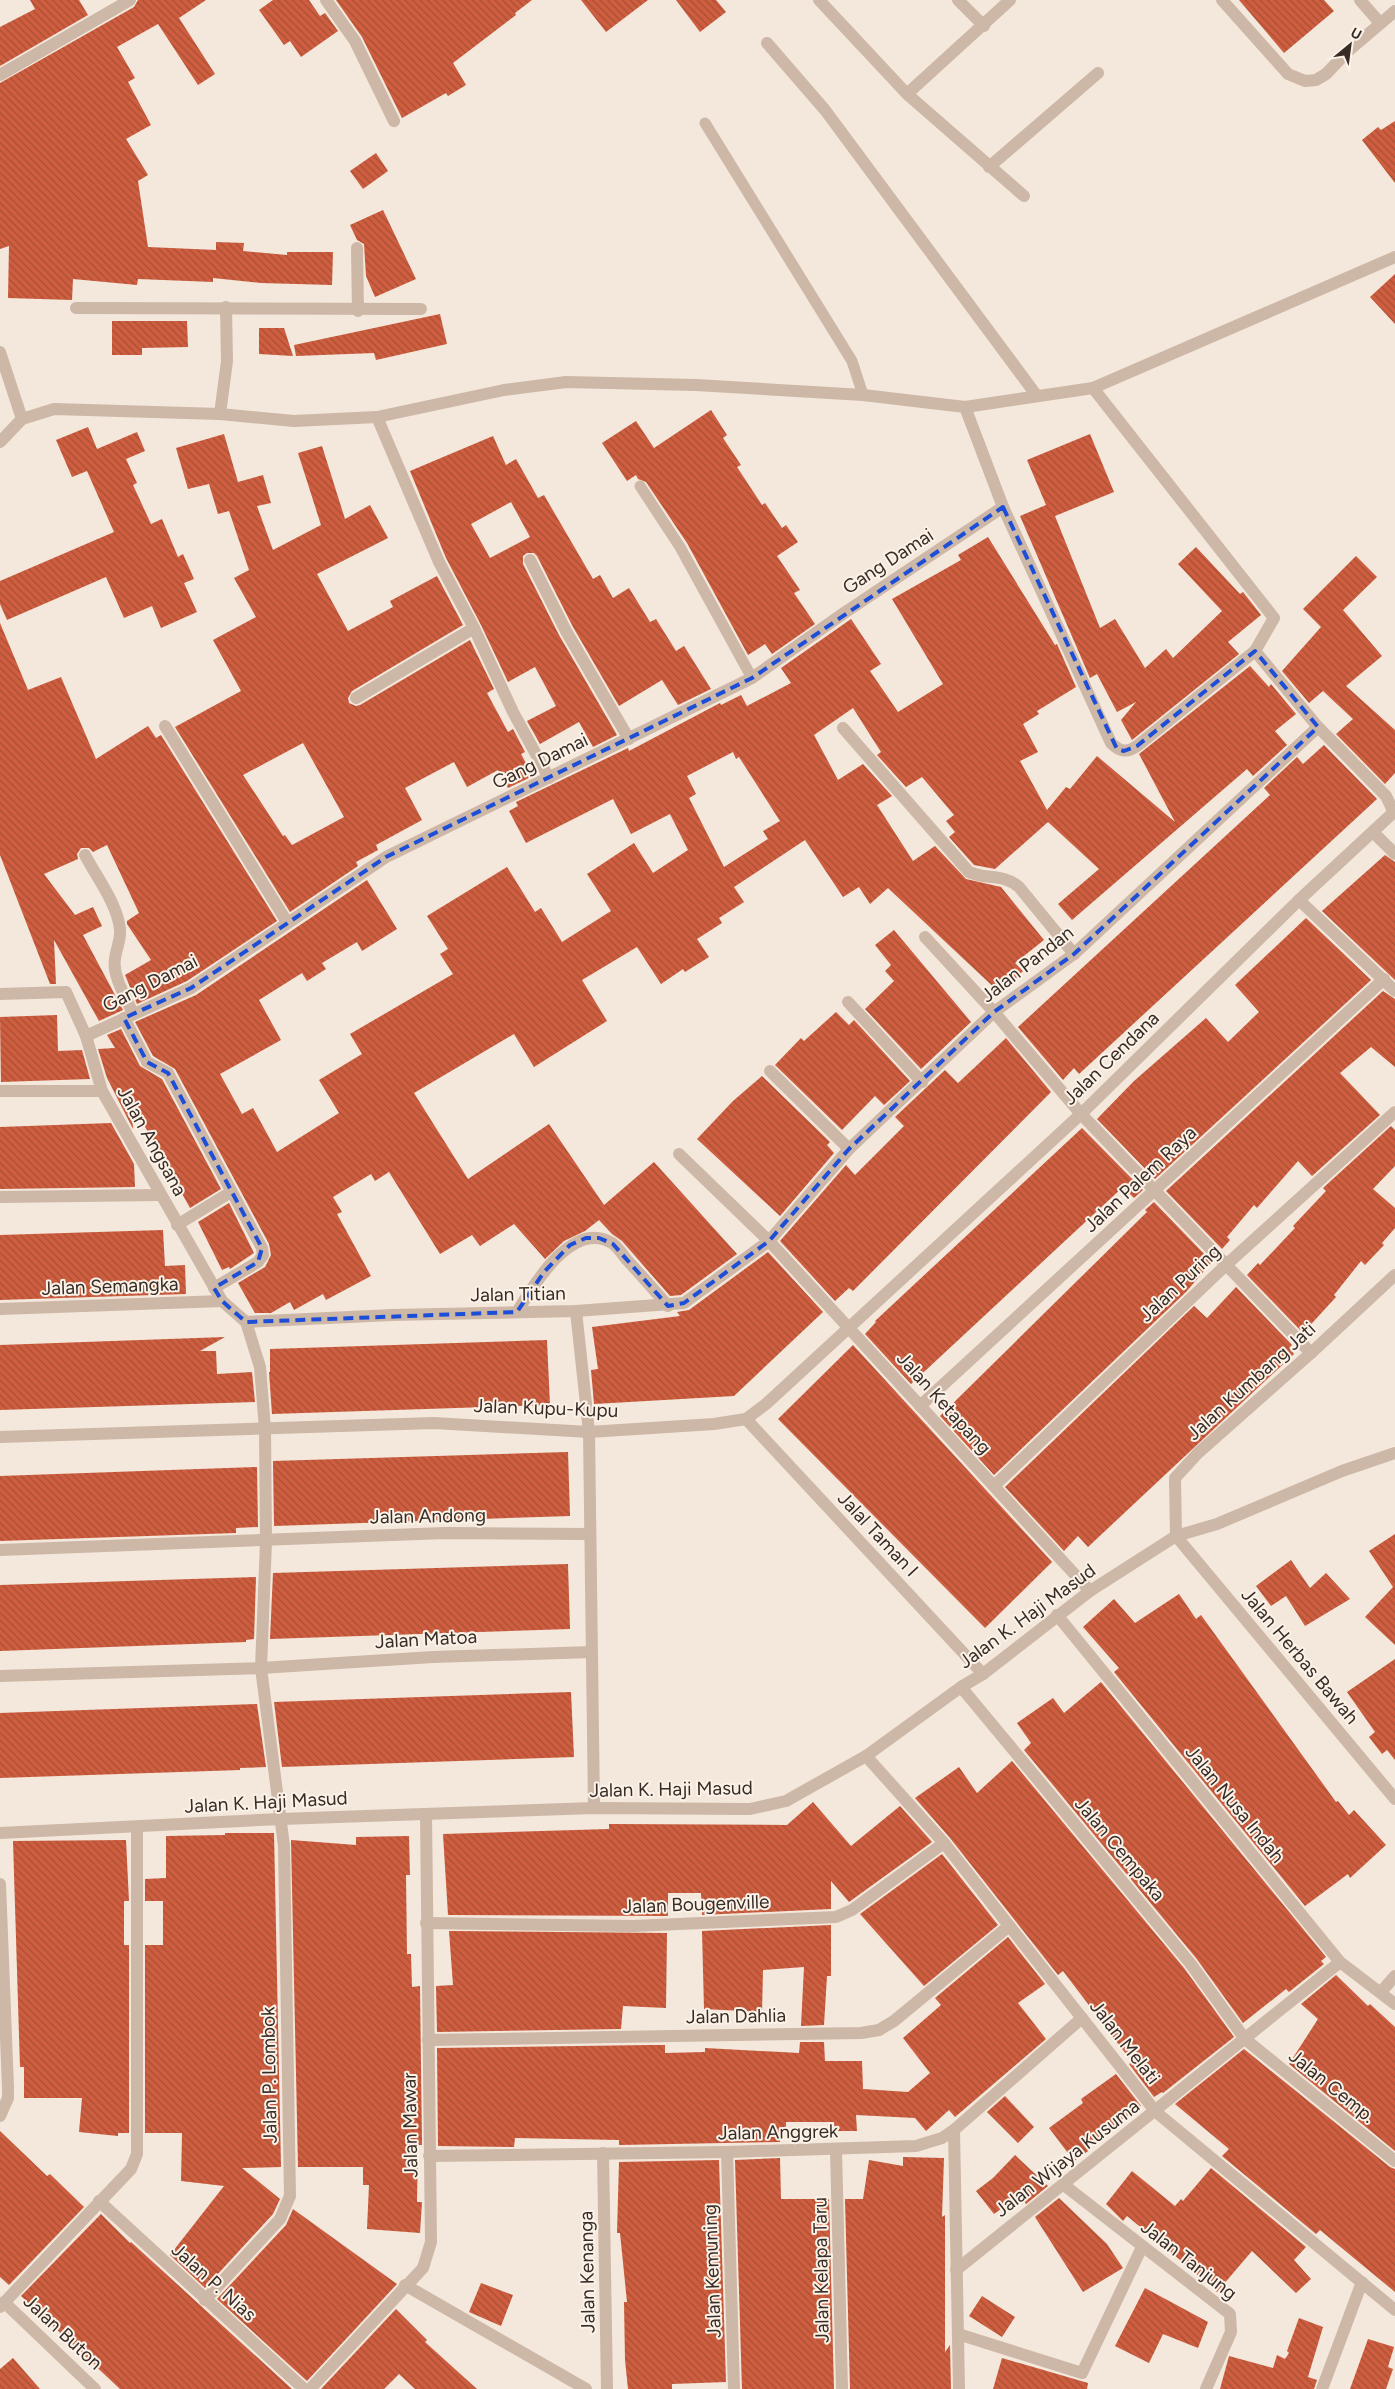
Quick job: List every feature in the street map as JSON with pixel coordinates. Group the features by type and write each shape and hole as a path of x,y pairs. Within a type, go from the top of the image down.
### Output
{"street":[{"path":"0,75 130,0"},
{"path":"326,0 355,41 394,121"},
{"path":"819,0 907,94 988,167 1024,196"},
{"path":"958,0 984,26"},
{"path":"907,94 984,26 1010,0"},
{"path":"1222,0 1288,74 1305,81 1316,80 1326,74 1395,10"},
{"path":"1360,0 1380,23"},
{"path":"767,43 825,110 1037,396"},
{"path":"988,167 1098,74"},
{"path":"357,248 358,311"},
{"path":"0,442 22,419 54,409 220,414 294,421 377,417 504,390 566,382 696,385 863,395 965,407 1093,388 1395,257"},
{"path":"220,414 227,361 226,307"},
{"path":"76,308 226,307 358,311 421,309"},
{"path":"0,352 4,379 22,419"},
{"path":"965,407 1004,507 1111,743 1117,749 1124,752 1138,746 1255,651 1274,616 1093,388"},
{"path":"377,417 439,562 474,628 513,712 549,778"},
{"name":"Gang Damai","path":"86,1036 191,988 386,857 752,678 844,612 1004,507"},
{"path":"530,560 566,631 629,739"},
{"path":"356,698 474,628"},
{"path":"1255,651 1318,726 1386,796 1394,812"},
{"path":"165,726 287,922"},
{"name":"Jalan Pandan","path":"769,1241 849,1150 994,1012 1074,954 1318,726"},
{"path":"843,728 969,872 982,878 996,877 1010,880 1019,886 1074,954"},
{"name":"Jalan Cendana","path":"850,1327 1081,1114 1299,900 1394,812"},
{"path":"1373,832 1395,854"},
{"path":"85,856 114,908 120,929 120,942 114,960 115,971 128,1016 147,1062 168,1073 262,1248 262,1255 258,1262 214,1288"},
{"path":"1299,900 1395,991"},
{"path":"925,937 994,1012 1081,1114 1311,1353"},
{"name":"Jalan Palem Raya","path":"920,1406 1384,979"},
{"name":"Jalan Angsana","path":"0,994 66,992 86,1036 102,1091 159,1195 222,1301 246,1322"},
{"path":"848,1002 922,1082"},
{"path":"770,1071 849,1150"},
{"path":"0,1091 102,1091"},
{"name":"Jalan Puring","path":"994,1486 1226,1265 1395,1112"},
{"name":"Jalan Ketapang","path":"679,1154 769,1241 850,1327 1090,1591"},
{"path":"177,1225 231,1192"},
{"path":"0,1197 159,1195"},
{"path":"517,1312 544,1272 570,1245 586,1238 599,1238 613,1244 668,1306"},
{"name":"Jalan Titian","path":"246,1322 392,1315 576,1311 668,1306 684,1303 769,1241"},
{"name":"Jalan Kumbang Jati","path":"1176,1536 1175,1478 1198,1453 1311,1353 1395,1275"},
{"name":"Jalan Semangka","path":"0,1309 222,1301"},
{"path":"576,1311 589,1432 594,1808"},
{"name":"Jalan P. Lombok","path":"206,2300 280,2219 290,2196 281,1819 262,1668 266,1541 265,1429 260,1367 246,1322"},
{"path":"746,1419 850,1327"},
{"name":"Jalan Kupu-Kupu","path":"0,1437 434,1422 589,1432 714,1424 746,1419"},
{"name":"Jalal Taman I","path":"746,1419 983,1674"},
{"name":"Jalan K. Haji Masud","path":"0,1833 281,1819 594,1808 750,1809 786,1801 866,1756 961,1687 983,1674 1090,1591 1176,1536 1217,1524 1342,1471 1392,1458"},
{"name":"Jalan Andong","path":"0,1550 445,1533 590,1534"},
{"name":"Jalan Herbas Bawah","path":"1176,1536 1395,1799"},
{"name":"Jalan Nusa Indah","path":"1057,1615 1340,1962 1395,2004"},
{"name":"Jalan Matoa","path":"0,1676 262,1668 433,1656 592,1652"},
{"name":"Jalan Cempaka","path":"961,1687 1190,1963 1246,2039"},
{"name":"Jalan Melati","path":"866,1756 944,1843 1156,2112 1395,2310"},
{"name":"Jalan Mawar","path":"310,2389 405,2285 423,2268 432,2242 429,2156 426,1814"},
{"path":"2,2305 131,2169 139,2146 136,1827"},
{"name":"Jalan Bougenville","path":"426,1923 633,1926 836,1917 852,1910 944,1843"},
{"path":"0,1884 8,2088 8,2098 0,2116"},
{"name":"Jalan Dahlia","path":"428,2040 861,2033 879,2030 894,2021 1009,1926"},
{"name":"Jalan Wijaya Kusuma","path":"956,2270 1156,2112 1340,1962"},
{"path":"1381,1992 1395,1976"},
{"name":"Jalan Anggrek","path":"429,2156 836,2150 916,2146 942,2138 954,2130 1082,2018"},
{"name":"Jalan Cemp.","path":"1246,2039 1395,2161"},
{"path":"954,2130 959,2389"},
{"name":"Jalan Kelapa Taru","path":"836,2150 842,2389"},
{"name":"Jalan Kemuning","path":"727,2152 734,2389"},
{"name":"Jalan Kenanga","path":"604,2154 607,2389"},
{"name":"Jalan Tanjung","path":"1064,2184 1142,2247 1222,2306 1230,2314 1231,2332 1206,2389"},
{"name":"Jalan P. Nias","path":"99,2201 304,2389"},
{"path":"958,2334 1082,2373 1142,2247"},
{"path":"1322,2389 1362,2282"},
{"path":"405,2285 586,2389"},
{"name":"Jalan Buton","path":"2,2305 95,2389"}],"lane":[{"path":"705,123 852,361 863,395"},
{"path":"640,486 680,547 752,678"}],"highlighted area":[{"path":"1003,507 1117,749 1124,751 1137,746 1255,651 1318,727 1074,954 994,1012 849,1149 769,1241 684,1303 668,1306 613,1244 599,1238 586,1238 570,1245 544,1272 517,1312 246,1322 222,1301 214,1288 258,1262 262,1248 168,1073 147,1062 124,1018 191,988 386,857 752,678"}],"building":[{"path":"30,0 79,0 88,15 0,66 0,27 35,9"},
{"path":"138,0 206,0 179,18 215,74 198,85 158,24 117,47 135,78 128,82 151,125 126,139 148,175 138,181 148,247 216,250 216,242 244,243 243,251 287,255 287,252 333,252 332,285 261,283 213,278 213,282 138,279 137,285 73,279 72,300 8,298 9,246 0,249 0,83 134,7"},
{"path":"273,0 309,0 320,16 325,13 338,31 301,57 290,41 284,45 259,10"},
{"path":"336,0 532,0 515,13 516,15 453,63 466,85 448,96 446,93 402,118 362,37"},
{"path":"581,0 648,0 606,32"},
{"path":"676,0 716,0 726,12 700,32"},
{"path":"1239,0 1324,0 1334,11 1284,53"},
{"path":"1395,121 1395,183 1362,140 1378,127 1381,130"},
{"path":"376,153 388,171 363,189 350,171"},
{"path":"383,210 416,279 375,297 366,276 364,244 357,240 350,225"},
{"path":"1395,274 1395,324 1370,297"},
{"path":"440,314 447,344 376,360 374,353 296,356 294,345"},
{"path":"112,321 187,321 188,347 142,348 142,355 112,355"},
{"path":"259,328 284,328 293,356 259,354"},
{"path":"711,410 727,435 723,438 741,465 737,467 762,505 765,503 782,528 786,525 798,542 777,556 800,590 794,593 815,624 772,654 765,644 748,655 687,543 646,482 638,479 636,475 627,481 602,443 636,421 654,448"},
{"path":"88,427 97,449 137,432 145,451 126,459 137,483 133,485 151,524 162,519 178,557 183,554 194,579 184,583 197,612 161,628 152,606 124,618 106,577 7,620 0,604 0,581 114,532 87,471 72,477 56,440"},
{"path":"224,434 238,482 263,475 271,503 257,506 273,550 321,525 298,453 322,446 345,519 370,505 388,538 317,574 348,631 393,607 390,601 437,576 463,625 352,691 348,698 349,703 356,706 360,705 470,640 494,689 487,693 508,732 513,729 525,752 521,754 533,776 508,788 498,770 467,787 454,762 405,788 422,820 376,845 378,850 356,862 358,866 290,912 175,727 241,691 213,640 256,617 234,578 249,570 229,511 218,514 209,484 188,489 176,448","holes":["303,743 344,817 292,845 285,835 283,836 243,775"]},
{"path":"1090,434 1114,492 1055,516 1100,628 1115,619 1145,668 1166,649 1173,658 1222,611 1178,564 1196,547 1240,594 1243,592 1261,615 1228,642 1239,654 1132,740 1121,720 1136,702 1117,712 1097,674 1090,678 1020,516 1046,505 1027,460"},
{"path":"493,436 506,465 516,459 538,498 544,495 593,579 600,575 613,598 629,588 650,622 656,619 676,651 684,646 711,689 678,705 662,680 619,706 573,627 537,556 534,553 527,553 523,556 523,564 559,635 617,735 593,747 579,722 540,744 527,721 556,706 535,667 508,682 446,558 410,471","holes":["511,502 530,537 490,558 471,524"]},
{"path":"988,537 1055,645 1057,644 1076,687 1037,711 1039,714 1023,724 1038,752 1020,761 1047,810 1066,787 1070,789 1097,756 1175,822 1139,754 1250,666 1269,687 1271,684 1296,714 1275,731 1287,745 1253,776 1247,769 1072,920 1058,904 1099,869 1048,822 995,869 974,865 949,837 955,832 946,821 954,815 922,777 906,787 877,755 881,752 853,708 814,735 838,780 863,764 892,796 877,805 913,861 935,846 966,879 1001,887 1044,940 1015,963 1023,971 1001,994 888,888 870,904 859,887 843,897 805,840 734,887 744,902 719,918 722,923 697,939 709,957 685,972 683,969 661,984 637,947 582,980 607,1021 534,1067 514,1034 414,1093 468,1179 549,1124 604,1205 654,1162 737,1254 681,1295 670,1296 622,1241 612,1234 599,1220 585,1231 564,1241 545,1259 514,1224 480,1246 472,1235 440,1254 389,1172 375,1181 371,1174 333,1197 342,1212 337,1214 371,1276 326,1300 323,1294 294,1310 290,1302 271,1313 255,1313 238,1283 265,1267 271,1255 269,1244 175,1069 153,1056 135,1022 196,995 367,880 397,929 362,951 357,942 322,963 326,969 307,981 302,973 259,1000 281,1040 220,1074 242,1114 253,1108 277,1152 339,1113 319,1080 362,1054 350,1034 453,974 440,954 448,949 427,916 507,867 535,912 541,908 562,942 611,911 587,874 634,843 653,873 688,850 670,814 631,834 613,799 526,843 509,811 518,806 516,802 628,748 629,751 720,703 721,705 741,695 747,706 791,683 781,668 851,619 881,664 870,671 898,712 943,684 892,599 961,560 958,555","holes":["733,752 736,759 739,757 780,821 763,831 768,839 724,867 689,798 696,794 687,776"]},
{"path":"1356,556 1377,577 1343,610 1382,656 1346,686 1395,730 1395,773 1385,784 1336,734 1353,719 1323,691 1309,703 1282,671 1321,627 1303,609"},
{"path":"0,623 28,690 61,677 96,759 148,726 156,738 161,735 277,921 187,981 137,1004 125,975 151,960 127,924 127,921 139,913 107,845 93,852 89,848 81,848 77,854 78,859 44,874 75,915 93,907 102,926 83,935 123,1010 99,1021 54,940 56,984 50,984 0,855"},
{"path":"1324,745 1377,799 1079,1074 1074,1068 1063,1080 1018,1027 1270,795 1264,788 1297,757 1303,764"},
{"path":"1385,855 1395,862 1395,980 1322,911"},
{"path":"1306,918 1371,980 1155,1179 1097,1119 1134,1081 1206,1018 1228,1042 1259,1012 1235,985"},
{"path":"894,930 971,1022 921,1069 865,1009 894,981 885,971 891,965 875,945"},
{"path":"1383,991 1395,999 1395,1067 1371,1047 1340,1073 1380,1115 1312,1176 1298,1161 1257,1208 1254,1205 1227,1237 1230,1240 1222,1249 1166,1191"},
{"path":"836,1012 849,1025 854,1020 910,1081 884,1105 875,1096 842,1130 775,1065 801,1038 804,1041"},
{"path":"57,1015 58,1051 82,1050 90,1079 1,1082 0,1017"},
{"path":"121,1029 140,1066 162,1079 221,1189 190,1208 132,1103 133,1129 107,1078 98,1049 115,1048 107,1035"},
{"path":"1006,1038 1051,1092 853,1291 849,1288 835,1301 780,1241 846,1165 855,1175 904,1126 895,1117 945,1070 958,1083"},
{"path":"762,1076 830,1142 827,1145 834,1153 780,1216 697,1139 733,1101"},
{"path":"111,1123 134,1164 135,1187 0,1189 0,1127"},
{"path":"1391,1126 1395,1130 1395,1166 1373,1189 1395,1208 1395,1228 1382,1243 1384,1245 1365,1265 1361,1261 1334,1295 1336,1297 1303,1333 1247,1275 1258,1263 1260,1265 1295,1228 1293,1226 1326,1191 1323,1188"},
{"path":"1082,1128 1143,1190 1134,1198 1123,1187 911,1384 865,1334 875,1321"},
{"path":"1154,1202 1212,1262 1186,1292 994,1475 940,1416 1147,1212 1145,1210"},
{"path":"229,1203 254,1253 230,1269 229,1267 222,1270 198,1222"},
{"path":"163,1230 165,1266 185,1265 186,1294 0,1300 0,1235"},
{"path":"768,1252 823,1312 734,1396 594,1404 591,1370 598,1369 592,1327 680,1316 677,1312 689,1310"},
{"path":"1236,1287 1292,1345 1289,1348 1294,1354 1088,1547 1078,1536 1064,1551 1005,1487 1194,1306 1207,1318"},
{"path":"225,1337 200,1351 216,1351 217,1374 252,1372 255,1402 0,1410 0,1345"},
{"path":"547,1340 550,1405 272,1414 269,1372 270,1349"},
{"path":"853,1345 1052,1562 985,1628 778,1419"},
{"path":"568,1452 570,1516 274,1526 273,1461"},
{"path":"257,1467 258,1527 236,1528 236,1533 0,1541 0,1476"},
{"path":"1395,1534 1395,1645 1365,1617 1393,1587 1369,1551"},
{"path":"1291,1560 1310,1588 1326,1573 1350,1599 1305,1626 1286,1596 1271,1606 1256,1586"},
{"path":"568,1564 570,1629 270,1639 273,1573"},
{"path":"256,1577 254,1639 246,1640 246,1642 0,1651 0,1585"},
{"path":"1179,1594 1196,1619 1201,1615 1336,1802 1338,1801 1349,1815 1354,1810 1386,1845 1350,1878 1348,1874 1305,1906 1114,1672 1119,1668 1083,1627 1114,1599 1135,1623"},
{"path":"1395,1659 1395,1760 1387,1750 1382,1754 1369,1737 1375,1732 1347,1692"},
{"path":"1101,1682 1326,1957 1321,1961 1324,1964 1289,1992 1286,1989 1243,2023 1196,1958 1024,1750 1031,1743 1017,1723 1053,1698 1064,1713"},
{"path":"571,1692 574,1757 282,1767 274,1702"},
{"path":"257,1704 266,1767 240,1768 240,1770 0,1778 0,1713"},
{"path":"1012,1761 1184,1968 1234,2037 1163,2093 1154,2097 1129,2064 1132,2062 1063,1971 1058,1975 950,1838 915,1798 959,1767 977,1793"},
{"path":"813,1802 851,1846 900,1806 932,1842 849,1902 831,1881 831,1909 702,1915 701,1893 668,1893 668,1916 448,1915 443,1834 609,1829 609,1824 787,1825"},
{"path":"225,1833 274,1833 281,2167 242,2168 280,2199 273,2214 205,2288 170,2255 224,2186 181,2181 182,2133 145,2133 145,1945 163,1945 163,1901 145,1901 145,1879 166,1878 166,1836 225,1835"},
{"path":"409,1836 410,1875 406,1875 407,1954 411,1954 412,1987 420,1986 422,2145 418,2145 417,2202 422,2202 420,2233 367,2229 369,2185 363,2185 363,2167 298,2167 291,1840 356,1845 356,1837"},
{"path":"126,1840 129,1901 124,1901 124,1945 129,1945 129,2133 118,2133 118,2136 79,2132 82,2098 24,2098 24,2067 20,2067 13,1841"},
{"path":"942,1854 998,1925 924,1986 860,1914"},
{"path":"831,1925 831,1976 827,1976 824,2025 801,2026 804,1967 763,1970 762,2012 704,2009 702,1931"},
{"path":"449,1931 667,1933 666,2008 623,2006 621,2029 437,2032 436,1986 453,1985"},
{"path":"1008,1937 1045,1984 1018,2003 1046,2039 955,2117 949,2110 926,2131 915,2118 856,2115 857,2131 835,2131 834,2122 786,2122 786,2130 780,2130 780,2142 619,2145 619,2140 515,2138 514,2147 438,2146 437,2048 665,2045 665,2053 705,2052 705,2048 799,2053 800,2042 824,2042 825,2061 862,2061 863,2089 908,2092 930,2073 903,2038 941,2005 935,1998"},
{"path":"1336,1975 1368,2006 1370,2004 1395,2027 1395,2151 1289,2064 1318,2019 1301,2004"},
{"path":"1244,2049 1390,2167 1395,2169 1395,2292 1320,2230 1316,2234 1222,2156 1229,2149 1175,2104"},
{"path":"1116,2074 1141,2106 1088,2145 1091,2149 1074,2161 1049,2128 1083,2103 1081,2099"},
{"path":"1005,2096 1034,2127 1018,2143 987,2112"},
{"path":"0,2131 47,2176 50,2174 84,2207 9,2285 0,2277"},
{"path":"1015,2155 1048,2186 1026,2204 1020,2195 994,2214 976,2191 993,2178"},
{"path":"903,2157 944,2158 942,2217 945,2215 945,2352 950,2345 951,2389 850,2389 845,2199 863,2199 869,2160 903,2166"},
{"path":"780,2158 781,2199 829,2199 834,2389 742,2389 735,2160"},
{"path":"719,2160 726,2382 672,2384 672,2389 628,2389 625,2360 624,2302 627,2302 620,2233 617,2233 619,2162"},
{"path":"1211,2168 1306,2247 1294,2260 1311,2279 1296,2293 1252,2251 1217,2292 1165,2247 1169,2239 1161,2244 1127,2216 1123,2221 1106,2204 1132,2171 1175,2206 1181,2199 1183,2201"},
{"path":"1059,2198 1107,2244 1123,2268 1083,2292 1035,2217"},
{"path":"293,2209 397,2284 307,2381 217,2299 286,2225"},
{"path":"101,2214 130,2243 292,2389 120,2389 21,2296"},
{"path":"481,2283 513,2295 501,2326 469,2312"},
{"path":"1145,2288 1208,2322 1198,2348 1163,2334 1149,2363 1115,2346"},
{"path":"982,2296 1015,2317 1002,2337 969,2316"},
{"path":"396,2309 427,2340 425,2342 477,2389 415,2389 399,2374 384,2389 321,2389"},
{"path":"1299,2318 1323,2327 1308,2377 1317,2380 1314,2389 1220,2389 1229,2356 1273,2368 1277,2355 1285,2359 1289,2353 1287,2351"},
{"path":"1368,2339 1394,2347 1388,2367 1393,2369 1386,2389 1350,2389"},
{"path":"13,2358 40,2389 0,2389 0,2369"},
{"path":"1002,2358 1088,2383 1087,2389 993,2389"}]}
